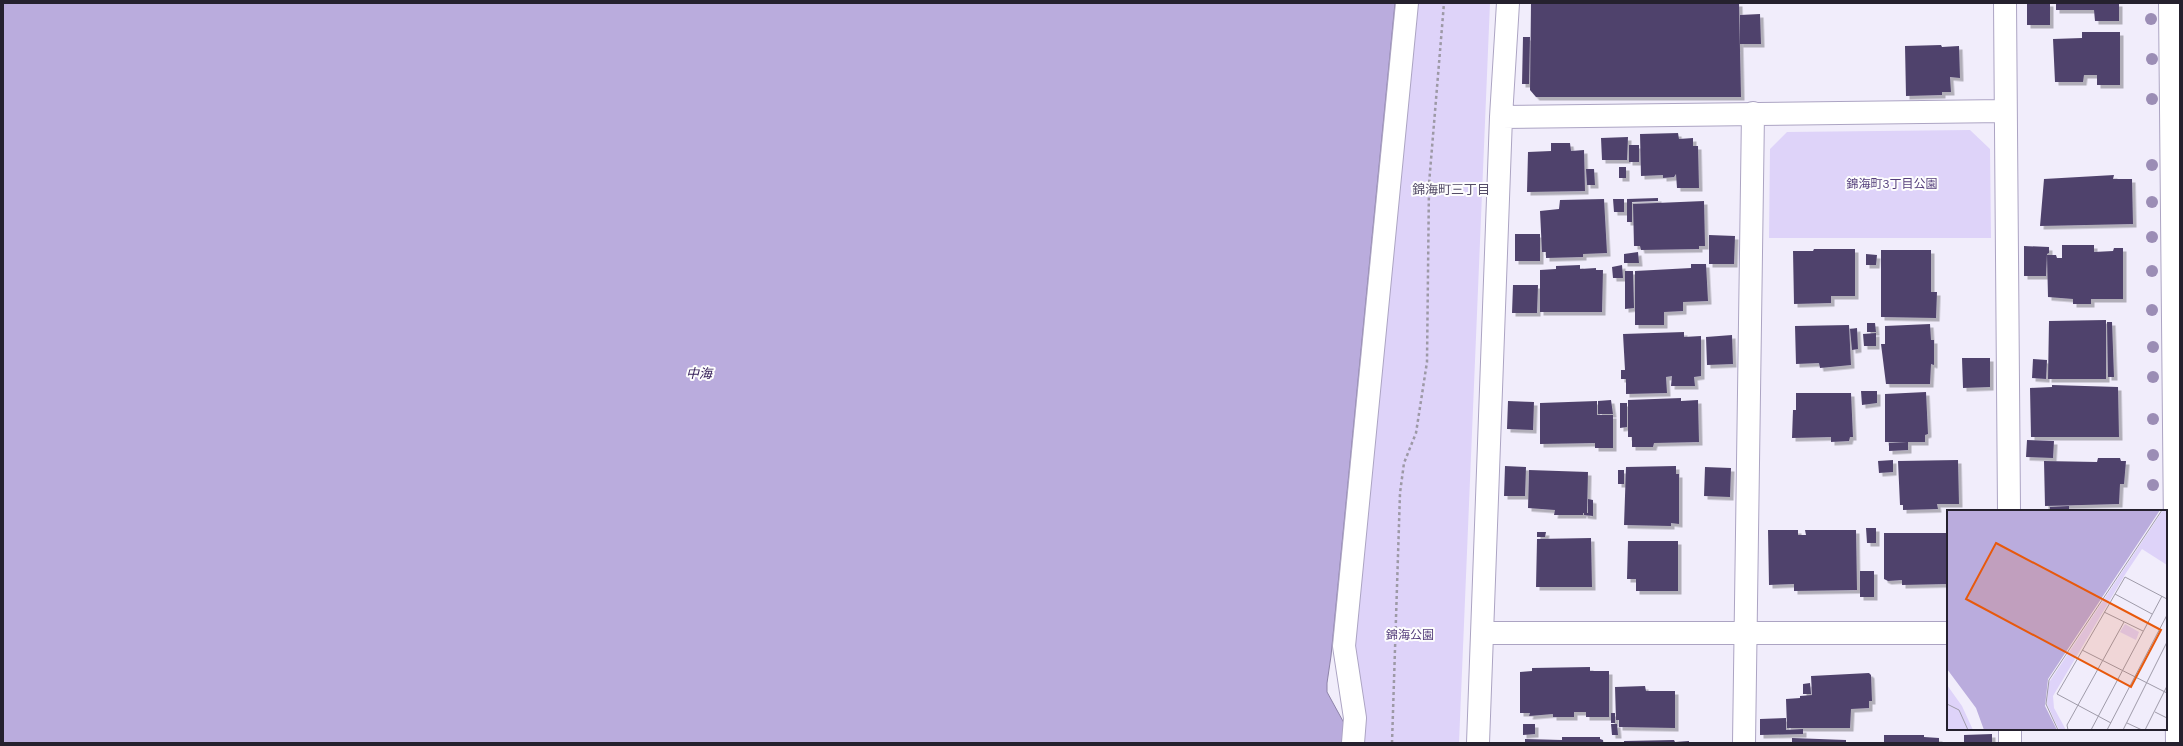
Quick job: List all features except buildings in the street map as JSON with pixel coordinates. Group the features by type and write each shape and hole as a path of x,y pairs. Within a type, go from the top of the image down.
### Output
{"street":[{"path":"1353,743 1355,718 1344,646 1407,3"},
{"path":"1478,743 1501,117 1508,3"},
{"path":"2005,3 2009,510"},
{"path":"2170,3 2174,632 2177,743"},
{"path":"1501,117 2005,111"},
{"path":"1744,743 1747,634 1753,113"},
{"path":"1483,633 1747,634 1947,632"},
{"path":"2010,730 2010,743"}],"path":[{"path":"1392,743 1400,493 1404,463 1416,433 1427,362 1429,184 1444,3"}],"green space":[{"name":"錦海公園","path":"1417,3 1490,3 1459,743 1363,743 1365,717 1355,642"},
{"name":"錦海町3丁目公園","path":"1970,130 1990,149 1991,238 1769,238 1770,149 1787,132"}],"water":[{"name":"中海","path":"3,3 1395,3 1331,656 1327,683 1327,692 1344,723 1342,743 3,743"}],"district":[{"name":"錦海町三丁目","path":"1451,189"}]}
